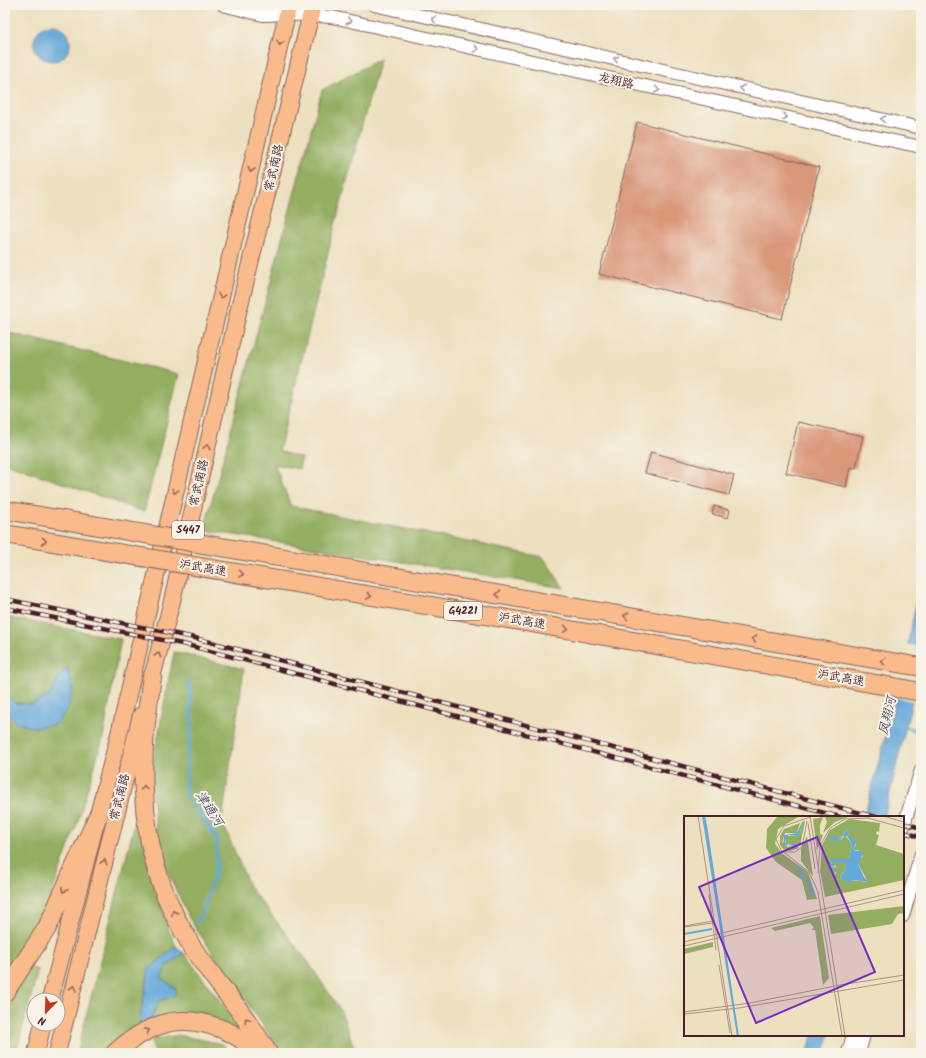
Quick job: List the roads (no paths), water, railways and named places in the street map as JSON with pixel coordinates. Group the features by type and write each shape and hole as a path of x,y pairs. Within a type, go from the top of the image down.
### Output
{"highway":[{"name":"沪武高速","path":"5,510 921,667"},
{"name":"沪武高速","path":"5,534 528,622 921,692"},
{"path":"152,677 146,723 144,768 145,813 150,850 173,913 189,943 205,966 241,1011 268,1053"},
{"path":"5,992 47,928 98,816"},
{"path":"115,1053 143,1033 160,1025 178,1022 207,1024 225,1031 244,1040 256,1053"}],"main road":[{"name":"常武南路","path":"52,992 119,734 288,10"},
{"name":"常武南路","path":"56,1053 135,737 172,601 238,313 312,10"},
{"path":"36,1053 41,1032"}],"street":[{"name":"龙翔路","path":"223,5 263,15 288,10 312,10 332,17 619,82 921,147"},
{"name":"龙翔路","path":"374,5 921,128"},
{"path":"904,826 919,788 921,770"},
{"path":"904,913 921,854"},
{"path":"848,1053 854,1036"},
{"path":"859,1053 864,1036"}],"water":[{"path":"52,25 65,30 70,43 65,56 52,61 39,56 34,43 39,30"},
{"path":"921,581 921,664 884,816 864,816 896,698"},
{"path":"67,667 73,688 68,709 56,724 35,728 17,723 5,711 5,693 15,703 32,704 50,695 60,674"},
{"path":"176,946 184,953 167,966 161,978 176,989 175,996 158,1001 151,1020 139,1024 149,969"},
{"path":"812,1036 829,1036 824,1053 808,1053"}],"waterway":[{"name":"津通河","path":"189,680 192,725 186,765 186,797 217,838 216,869 203,912 196,922"},
{"path":"903,726 921,732"}],"railway":[{"path":"5,599 195,638 872,816"},
{"path":"5,608 187,645 836,816"},
{"path":"904,823 921,828"},
{"path":"904,832 921,837"}],"water label":[{"name":"凤翔河","path":"888,716"}]}
